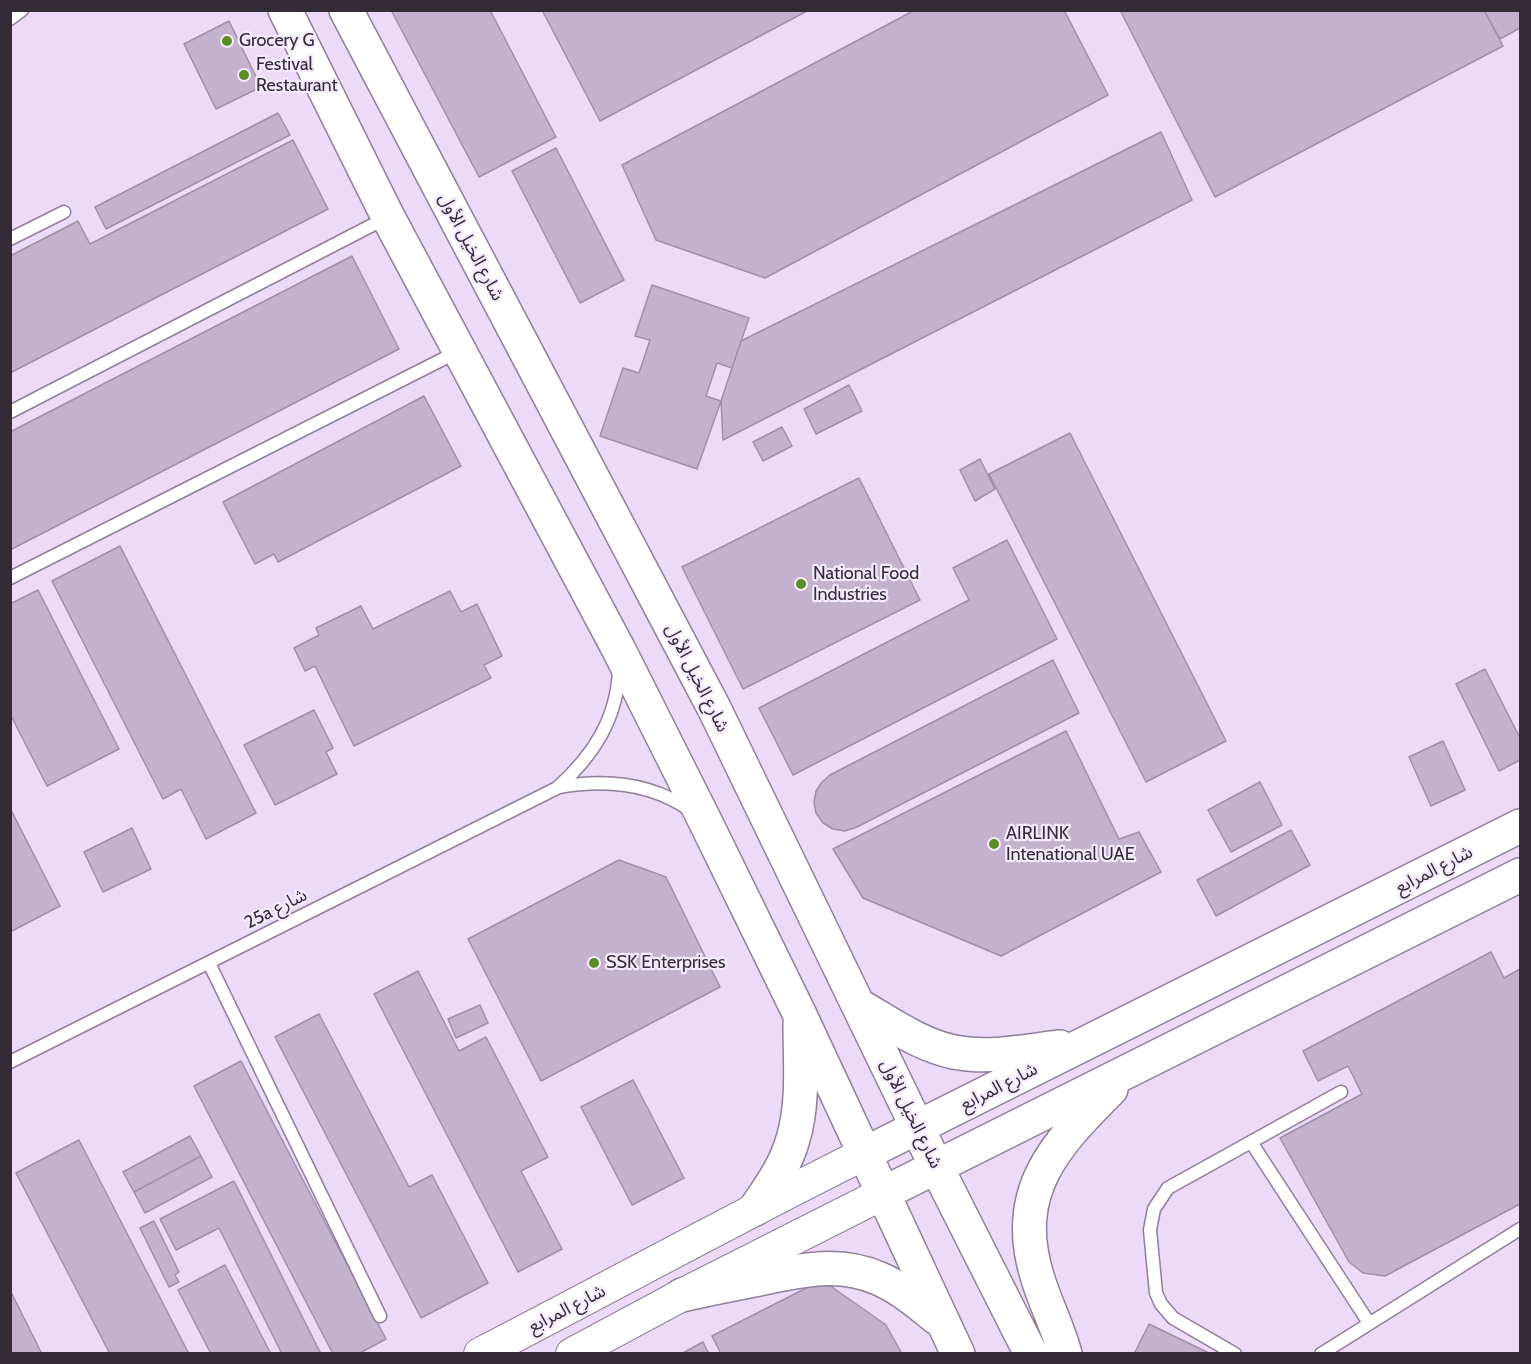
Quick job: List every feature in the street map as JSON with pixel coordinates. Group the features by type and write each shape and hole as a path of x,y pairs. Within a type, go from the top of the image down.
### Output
{"main road":[{"path":"285,10 388,217 619,650 800,1015 958,1353"},
{"name":"شارع الخيل الأول","path":"346,10 714,708 936,1166 1031,1353"},
{"name":"شارع المرابع","path":"864,1154 1521,826"},
{"path":"882,1194 1521,875"},
{"path":"858,1005 930,1045 956,1053 998,1054 1080,1045"},
{"path":"755,1209 778,1175 794,1139 799,1097 800,1015"},
{"path":"1065,1353 1037,1278 1032,1257 1029,1235 1030,1213 1035,1191 1046,1165 1061,1142 1134,1067"},
{"path":"682,1295 797,1271 836,1268 856,1270 882,1280 906,1294 941,1320"}],"street":[{"name":"شارع المرابع","path":"480,1353 864,1154"},
{"path":"572,1353 882,1194"}],"lane":[{"path":"10,19 22,10"},
{"path":"10,239 64,212"},
{"path":"10,412 388,217"},
{"path":"10,578 459,351"},
{"name":"25a شارع","path":"557,788 589,756 601,737 616,695 619,650"},
{"name":"25a شارع","path":"10,1062 557,788 583,783 635,786 668,798 705,822"},
{"path":"208,963 380,1316"},
{"path":"1235,1353 1173,1318 1161,1304 1156,1293 1150,1230 1154,1209 1168,1188 1341,1092"},
{"path":"1251,1142 1369,1323"},
{"path":"1321,1353 1521,1229"}],"building":[{"path":"391,10 490,10 556,137 479,177"},
{"path":"542,10 809,10 600,121"},
{"path":"915,10 1064,10 1108,95 765,278 656,240 622,165"},
{"path":"1120,10 1484,10 1503,46 1215,197"},
{"path":"1484,10 1520,10 1520,28 1500,39"},
{"path":"229,21 261,87 216,109 184,44"},
{"path":"278,113 290,135 106,229 95,207"},
{"path":"1161,132 1192,200 723,440 721,401 741,341"},
{"path":"293,140 328,209 10,373 10,256 78,221 90,244"},
{"path":"556,148 624,280 580,303 512,171"},
{"path":"352,256 399,349 10,550 10,432"},
{"path":"652,285 749,318 732,368 717,363 706,396 721,401 697,469 600,436 623,368 639,373 650,340 635,336"},
{"path":"849,385 862,411 816,434 804,409"},
{"path":"424,396 461,466 278,562 274,554 255,564 223,502"},
{"path":"782,427 792,446 763,461 753,442"},
{"path":"1070,433 1226,741 1146,782 989,474"},
{"path":"980,459 995,489 975,501 960,470"},
{"name":"National Food Industries","path":"859,478 920,600 743,689 682,567"},
{"path":"1007,540 1057,639 793,775 759,708 969,600 953,568"},
{"path":"120,546 256,813 206,839 181,789 163,799 52,581"},
{"path":"38,590 119,749 47,786 10,714 10,604"},
{"path":"450,591 461,612 477,604 502,656 484,665 491,678 354,746 315,666 305,671 294,648 319,635 316,628 361,606 373,629"},
{"path":"1053,660 1079,713 857,827 845,831 833,829 823,823 816,813 814,802 816,791 830,775"},
{"path":"1485,669 1520,738 1520,760 1499,771 1456,684"},
{"path":"314,710 333,748 326,752 337,774 275,805 244,745"},
{"name":"AIRLINK Intenational UAE","path":"1066,731 1119,839 1139,832 1161,872 1001,956 863,898 833,849"},
{"path":"1443,741 1465,790 1431,806 1409,757"},
{"path":"1260,782 1282,825 1231,852 1208,810"},
{"path":"10,808 60,906 10,932"},
{"path":"132,828 151,869 103,892 84,852"},
{"path":"1291,830 1310,865 1216,916 1197,880"},
{"name":"SSK Enterprises","path":"619,860 666,877 720,987 541,1081 468,939"},
{"path":"1491,952 1504,978 1520,969 1520,1204 1385,1276 1363,1273 1349,1262 1280,1138 1362,1094 1348,1066 1318,1081 1303,1051"},
{"path":"418,971 459,1051 486,1037 548,1157 521,1171 562,1249 518,1272 374,994"},
{"path":"480,1005 488,1023 456,1038 448,1019"},
{"path":"319,1014 409,1187 432,1175 488,1283 421,1318 275,1037"},
{"path":"241,1061 386,1339 358,1354 333,1354 194,1086"},
{"path":"633,1080 684,1178 632,1205 581,1107"},
{"path":"190,1136 201,1156 134,1192 123,1172"},
{"path":"79,1140 189,1354 110,1354 16,1173"},
{"path":"201,1156 212,1177 145,1213 134,1192"},
{"path":"234,1181 321,1354 282,1354 219,1228 176,1250 160,1219"},
{"path":"154,1221 179,1272 175,1275 179,1282 169,1287 140,1228"},
{"path":"225,1265 271,1354 211,1354 178,1290"},
{"path":"822,1280 886,1325 902,1354 721,1354 712,1336"},
{"path":"10,1290 42,1354 10,1354"},
{"path":"1149,1324 1211,1354 1134,1354"},
{"path":"703,1342 709,1354 681,1354"}],"place":[{"name":"Grocery G","path":"227,41"},
{"name":"Festival Restaurant","path":"244,75"},
{"name":"National Food Industries","path":"801,584"},
{"name":"AIRLINK Intenational UAE","path":"994,844"},
{"name":"SSK Enterprises","path":"594,963"}]}
